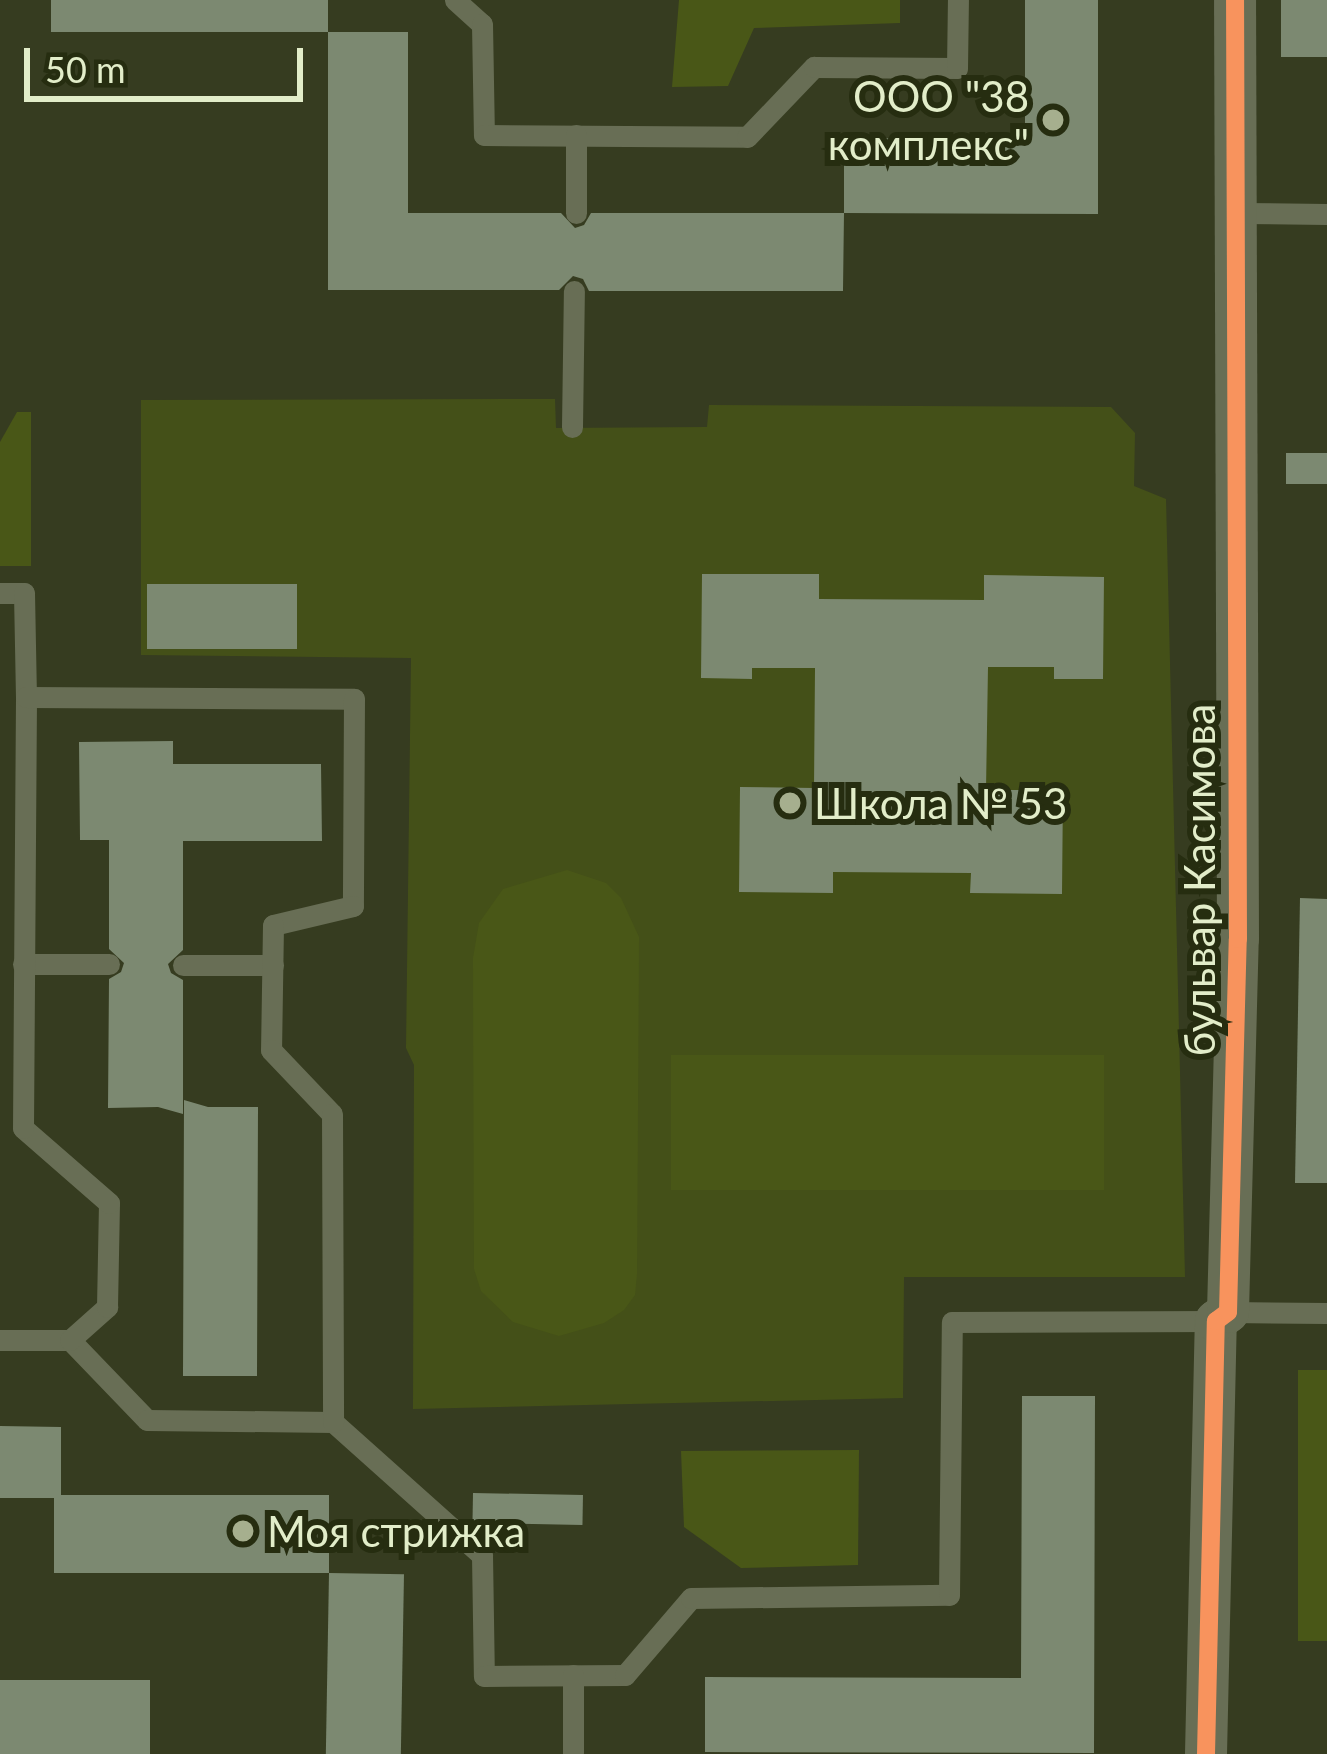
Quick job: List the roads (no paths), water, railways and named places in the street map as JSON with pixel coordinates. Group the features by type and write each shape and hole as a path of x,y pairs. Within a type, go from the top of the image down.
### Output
{"street":[{"name":"бульвар Касимова","path":"1207,1754 1238,939 1235,0"}],"lane":[{"path":"454,0 482,24 484,135 747,137 814,67 958,68 958,0"},
{"path":"576,136 576,213"},
{"path":"1237,213 1327,214"},
{"path":"572,428 574,290"},
{"path":"0,592 24,593 22,1128 109,1203 107,1307 70,1340 0,1340"},
{"path":"26,697 354,699 353,906 273,925 272,1050 332,1114 333,1422"},
{"path":"0,780 25,781"},
{"path":"23,964 109,964"},
{"path":"183,965 272,965"},
{"path":"70,1340 146,1420 333,1422 482,1555 484,1676 625,1675 691,1598 949,1595 952,1322 1327,1313"},
{"path":"573,1675 573,1752"}],"place":[{"name":"ООО \"38 комплекс\"","path":"1053,120"},
{"name":"Школа № 53","path":"790,803"},
{"name":"Моя стрижка","path":"243,1531"}]}
